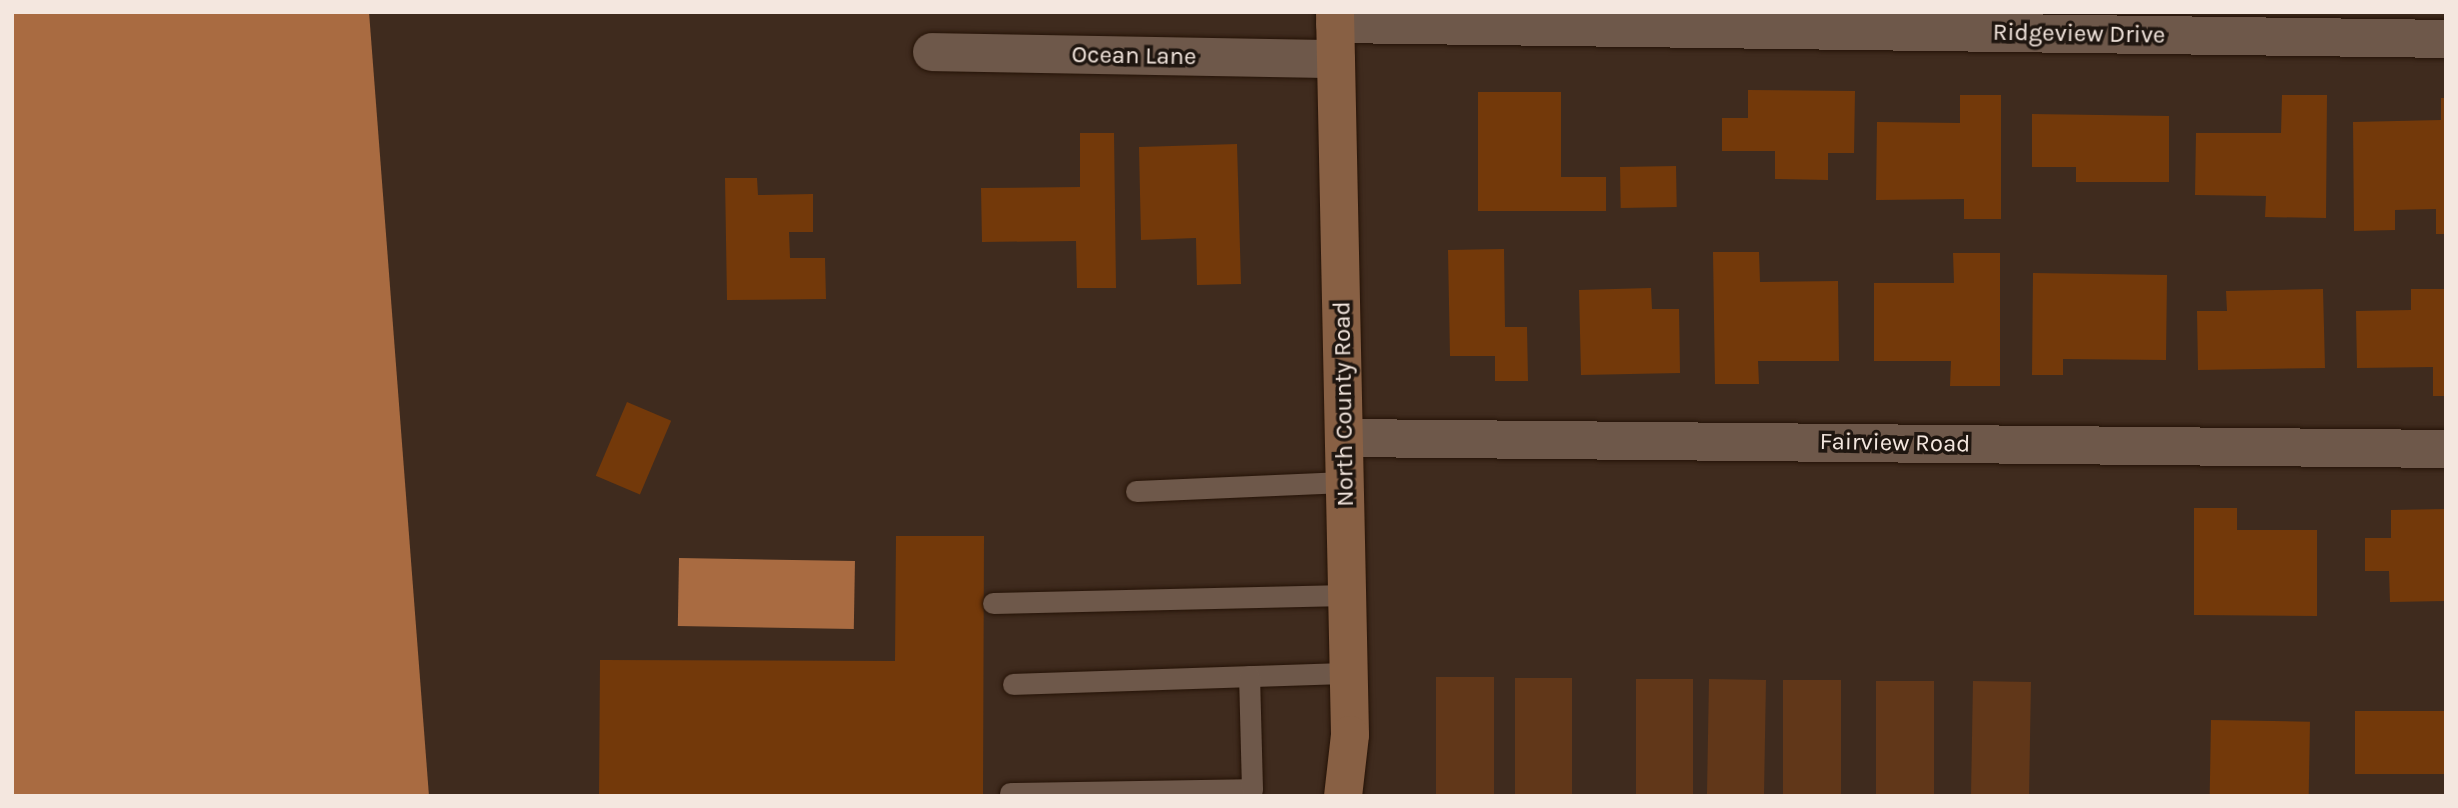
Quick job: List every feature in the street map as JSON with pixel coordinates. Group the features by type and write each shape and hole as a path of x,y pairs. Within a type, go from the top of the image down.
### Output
{"street":[{"name":"Ridgeview Drive","path":"1335,32 2446,38"},
{"name":"Ocean Lane","path":"932,52 1335,32"},
{"name":"North County Road","path":"1335,32 1350,735 1343,796"},
{"name":"Fairview Road","path":"1345,438 2446,449"}],"lane":[{"path":"1136,491 1345,482"},
{"path":"993,603 1347,595"},
{"path":"1013,684 1349,673"},
{"path":"1010,793 1252,789 1249,676"}],"shaded area":[{"path":"12,12 369,12 429,796 12,796"},
{"path":"679,558 855,561 854,629 678,626"},
{"path":"1436,677 1494,677 1494,796 1436,796"},
{"path":"1515,678 1572,678 1572,796 1515,796"},
{"path":"1636,679 1693,679 1693,796 1636,796"},
{"path":"1709,679 1766,680 1764,796 1707,796"},
{"path":"1783,680 1841,680 1841,796 1783,796"},
{"path":"1876,681 1934,681 1934,796 1876,796"},
{"path":"1973,681 2031,682 2029,796 1971,796"}],"building":[{"path":"1748,90 1855,91 1854,153 1828,153 1828,180 1775,179 1775,151 1722,151 1722,118 1748,118"},
{"path":"1478,92 1561,92 1561,177 1606,177 1606,211 1478,211"},
{"path":"1960,95 2001,95 2001,219 1964,219 1964,199 1876,200 1877,122 1960,123"},
{"path":"2282,95 2327,95 2326,218 2265,217 2266,196 2195,195 2196,133 2281,133"},
{"path":"2441,98 2446,98 2446,234 2436,234 2436,209 2395,210 2395,230 2354,231 2353,122 2441,120"},
{"path":"2032,114 2169,116 2169,182 2076,182 2076,167 2032,167"},
{"path":"1080,133 1114,133 1116,288 1077,288 1076,241 982,242 981,188 1080,187"},
{"path":"1237,144 1241,284 1197,285 1196,238 1141,240 1139,147"},
{"path":"1676,166 1677,207 1621,208 1620,167"},
{"path":"725,178 757,178 758,195 813,194 813,232 789,232 790,258 825,258 826,299 727,300"},
{"path":"1504,249 1505,327 1527,327 1528,381 1495,381 1495,356 1450,356 1448,250"},
{"path":"1713,252 1759,252 1760,282 1838,281 1839,361 1758,361 1759,384 1715,384"},
{"path":"1953,253 2000,253 2000,386 1950,386 1951,361 1874,361 1874,283 1954,283"},
{"path":"2033,273 2167,275 2166,360 2063,359 2063,375 2032,375"},
{"path":"1651,288 1652,309 1679,309 1680,373 1581,375 1579,290"},
{"path":"2323,289 2325,368 2198,370 2197,311 2227,311 2226,291"},
{"path":"2411,289 2446,289 2446,396 2433,396 2433,367 2357,368 2356,311 2411,310"},
{"path":"627,402 671,421 640,494 596,476"},
{"path":"2194,508 2237,508 2237,530 2317,530 2317,616 2194,615"},
{"path":"2446,509 2446,601 2390,602 2389,571 2365,571 2365,538 2391,538 2391,510"},
{"path":"896,536 984,536 983,796 599,796 600,660 895,661"},
{"path":"2355,711 2446,711 2446,774 2355,774"},
{"path":"2211,720 2310,722 2309,796 2210,796"}]}
